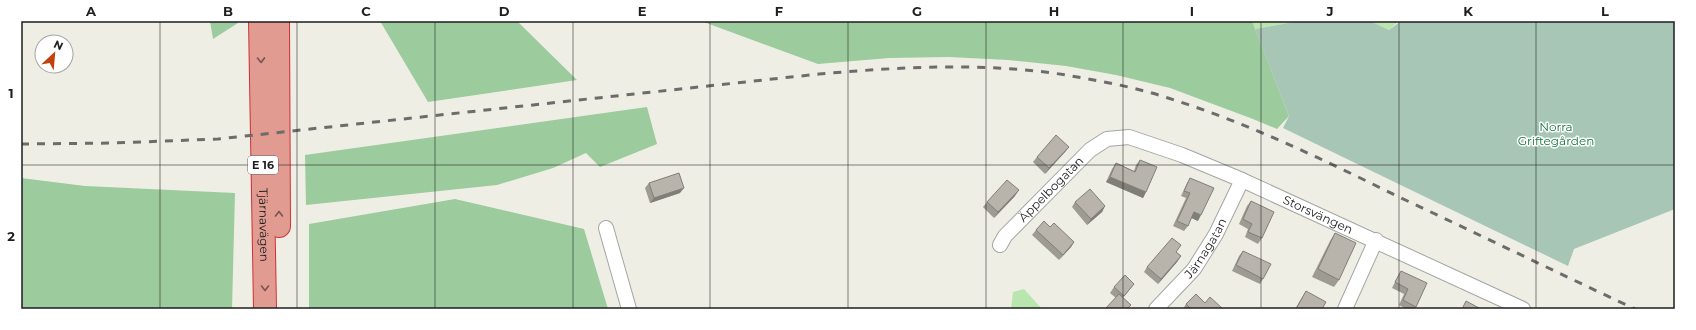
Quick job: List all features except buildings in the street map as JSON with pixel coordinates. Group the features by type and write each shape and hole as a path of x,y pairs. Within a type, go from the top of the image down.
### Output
{"highway":[{"name":"Tjärnavägen","path":"260,21 265,309"},
{"name":"Tjärnavägen","path":"278,21 280,309"}],"street":[{"name":"Storsvängen","path":"1107,139 1129,137 1182,155 1376,240 1515,307"},
{"name":"Äppelbogatan","path":"1000,245 1005,236 1090,150 1107,139"},
{"name":"Järnagatan","path":"1156,309 1194,269 1216,234 1242,180"},
{"path":"606,228 629,309"},
{"path":"1345,309 1376,240"}],"green space":[{"path":"210,21 238,21 238,23 213,39"},
{"path":"380,21 517,21 577,80 428,102"},
{"path":"701,21 1252,21 1289,116 1277,129 1170,88 1116,75 1066,66 1008,60 949,57 889,58 818,64"},
{"path":"1252,21 1299,21 1255,29"},
{"name":"Norra Griftegården","path":"1299,21 1370,21 1389,30 1401,21 1675,21 1675,209 1574,249 1568,266 1283,128 1289,116 1255,29"},
{"path":"1370,21 1399,21 1389,30"},
{"path":"647,107 657,144 600,167 586,153 553,168 497,185 306,205 305,155"},
{"path":"21,178 85,186 235,193 232,309 21,309"},
{"path":"455,199 584,229 608,309 309,309 309,224"},
{"path":"1024,289 1042,309 1011,309 1013,292"}],"railway":[{"path":"21,144 113,143 218,139 819,74 942,67 1004,68 1035,71 1066,75 1143,91 1168,98 1227,119 1314,156 1635,309"}]}
